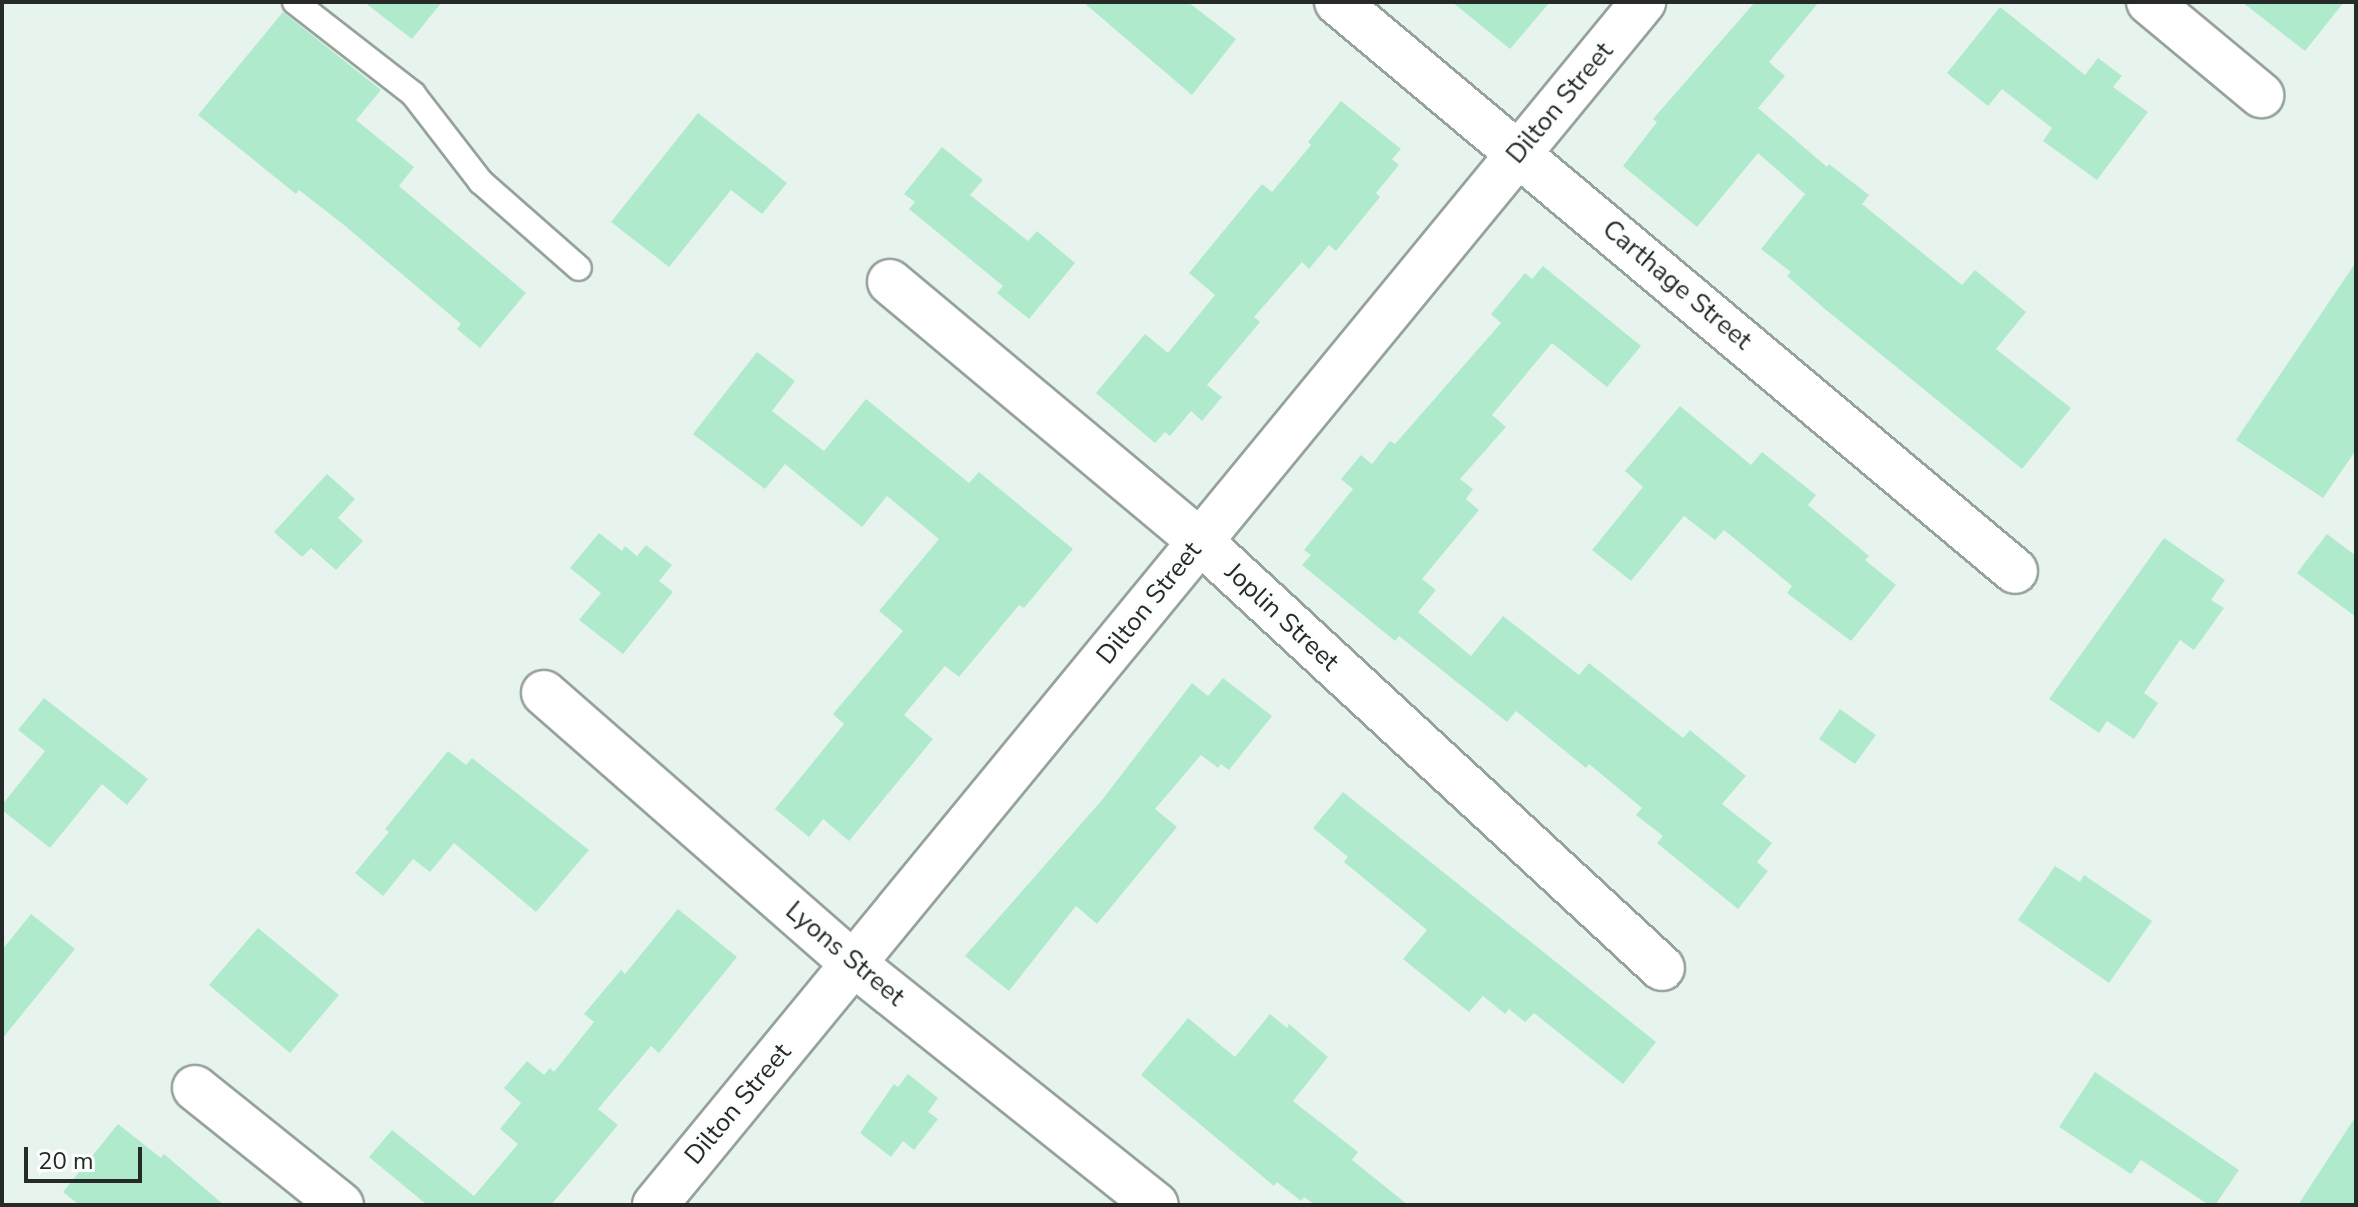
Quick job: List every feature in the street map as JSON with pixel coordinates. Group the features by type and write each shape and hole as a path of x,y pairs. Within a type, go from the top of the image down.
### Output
{"street":[{"name":"Carthage Street","path":"1337,2 2015,571"},
{"name":"Dilton Street","path":"655,1205 1643,2"},
{"path":"2149,2 2261,95"},
{"name":"Joplin Street","path":"890,282 1200,541 1662,968"},
{"name":"Lyons Street","path":"544,693 854,964 1156,1205"},
{"path":"195,1088 341,1205"}],"lane":[{"path":"295,2 413,94 481,182 579,268"}],"building":[{"path":"364,2 442,2 412,39"},
{"path":"1083,2 1188,2 1236,39 1192,95"},
{"path":"1452,2 1550,2 1510,49"},
{"path":"1755,2 1819,2 1769,62 1785,76 1758,108 1827,167 1829,164 1869,195 1862,204 1962,285 1975,270 2026,312 1996,349 2071,408 2022,469 1825,309 1787,276 1791,272 1761,249 1805,194 1758,153 1697,227 1623,166 1657,122 1653,119"},
{"path":"2242,2 2344,2 2305,51"},
{"path":"2000,7 2085,75 2098,58 2122,76 2113,87 2148,112 2097,180 2043,141 2052,128 2002,89 1988,106 1947,73"},
{"path":"283,12 381,90 356,120 414,167 399,186 526,293 480,348 457,329 461,324 344,225 299,190 296,194 198,115"},
{"path":"1341,101 1401,149 1392,159 1399,165 1376,193 1380,197 1336,251 1329,245 1309,269 1302,262 1254,317 1260,322 1207,385 1222,397 1202,421 1191,411 1170,436 1165,432 1155,443 1096,393 1145,334 1168,353 1215,295 1189,273 1262,184 1272,192 1311,145 1308,142"},
{"path":"698,113 787,183 762,214 731,190 669,267 611,222"},
{"path":"942,147 983,180 970,195 1028,241 1037,231 1075,263 1029,319 997,293 1003,286 909,209 915,202 904,194"},
{"path":"2356,262 2356,450 2323,498 2236,440"},
{"path":"1543,266 1641,346 1607,387 1552,343 1492,415 1506,427 1460,479 1473,489 1466,499 1479,510 1422,579 1436,590 1418,612 1471,656 1503,616 1579,675 1589,663 1683,738 1690,730 1746,776 1722,804 1772,843 1757,862 1768,871 1738,909 1657,843 1663,836 1636,815 1642,808 1589,764 1586,768 1516,711 1507,722 1399,636 1395,641 1302,565 1311,555 1304,550 1353,489 1341,479 1361,455 1372,464 1390,441 1395,444 1501,323 1491,314 1525,273 1532,279"},
{"path":"757,352 795,381 772,411 824,451 866,399 969,483 979,472 1073,549 1024,608 1019,605 959,677 945,666 904,715 933,739 849,841 823,819 809,837 775,809 844,724 833,714 903,631 879,611 939,539 887,496 862,527 785,464 765,489 693,434"},
{"path":"1680,406 1751,465 1762,452 1816,495 1808,505 1869,556 1865,560 1896,585 1851,641 1787,593 1792,586 1724,530 1715,540 1684,516 1631,581 1592,550 1643,487 1625,471"},
{"path":"327,474 355,499 338,518 363,541 336,570 311,548 302,557 274,532"},
{"path":"599,533 622,551 625,546 637,556 646,545 672,565 659,581 673,592 623,654 579,620 601,593 570,568"},
{"path":"2327,534 2356,556 2356,617 2297,573"},
{"path":"2164,538 2225,580 2211,600 2224,608 2194,650 2180,640 2144,693 2158,703 2134,739 2107,721 2099,733 2049,699"},
{"path":"1223,678 1272,716 1229,770 1221,764 1218,768 1201,755 1155,809 1177,827 1097,924 1076,906 1009,991 965,956 1102,800 1192,683 1208,696"},
{"path":"44,698 148,779 127,805 102,784 50,848 2,810 2,805 45,751 18,730"},
{"path":"1840,709 1876,735 1855,764 1819,739"},
{"path":"448,751 466,765 472,758 589,850 536,912 454,843 430,872 413,859 383,896 355,873 389,832 385,829"},
{"path":"1343,792 1656,1042 1623,1084 1534,1013 1525,1022 1509,1009 1505,1014 1483,996 1469,1012 1403,959 1427,930 1344,862 1348,857 1313,828"},
{"path":"2055,866 2080,882 2084,875 2152,921 2109,983 2018,920"},
{"path":"678,909 737,957 659,1053 651,1046 598,1109 618,1125 551,1205 427,1205 369,1157 392,1130 474,1196 518,1144 500,1129 521,1103 504,1088 527,1061 544,1075 550,1068 554,1072 594,1022 584,1014 621,970 625,974"},
{"path":"31,914 75,949 2,1039 2,950"},
{"path":"258,928 339,995 290,1053 209,985"},
{"path":"1270,1014 1287,1028 1289,1024 1328,1057 1293,1101 1358,1152 1352,1160 1408,1205 1315,1205 1304,1197 1301,1201 1277,1182 1274,1186 1141,1075 1188,1018 1235,1057"},
{"path":"2095,1072 2239,1170 2215,1205 2209,1205 2141,1160 2131,1174 2059,1127"},
{"path":"908,1074 938,1098 928,1112 938,1119 914,1150 903,1141 891,1157 860,1133 894,1084 898,1087"},
{"path":"2356,1116 2356,1205 2298,1205"},
{"path":"118,1124 161,1158 164,1154 224,1205 79,1205 63,1192"}]}
